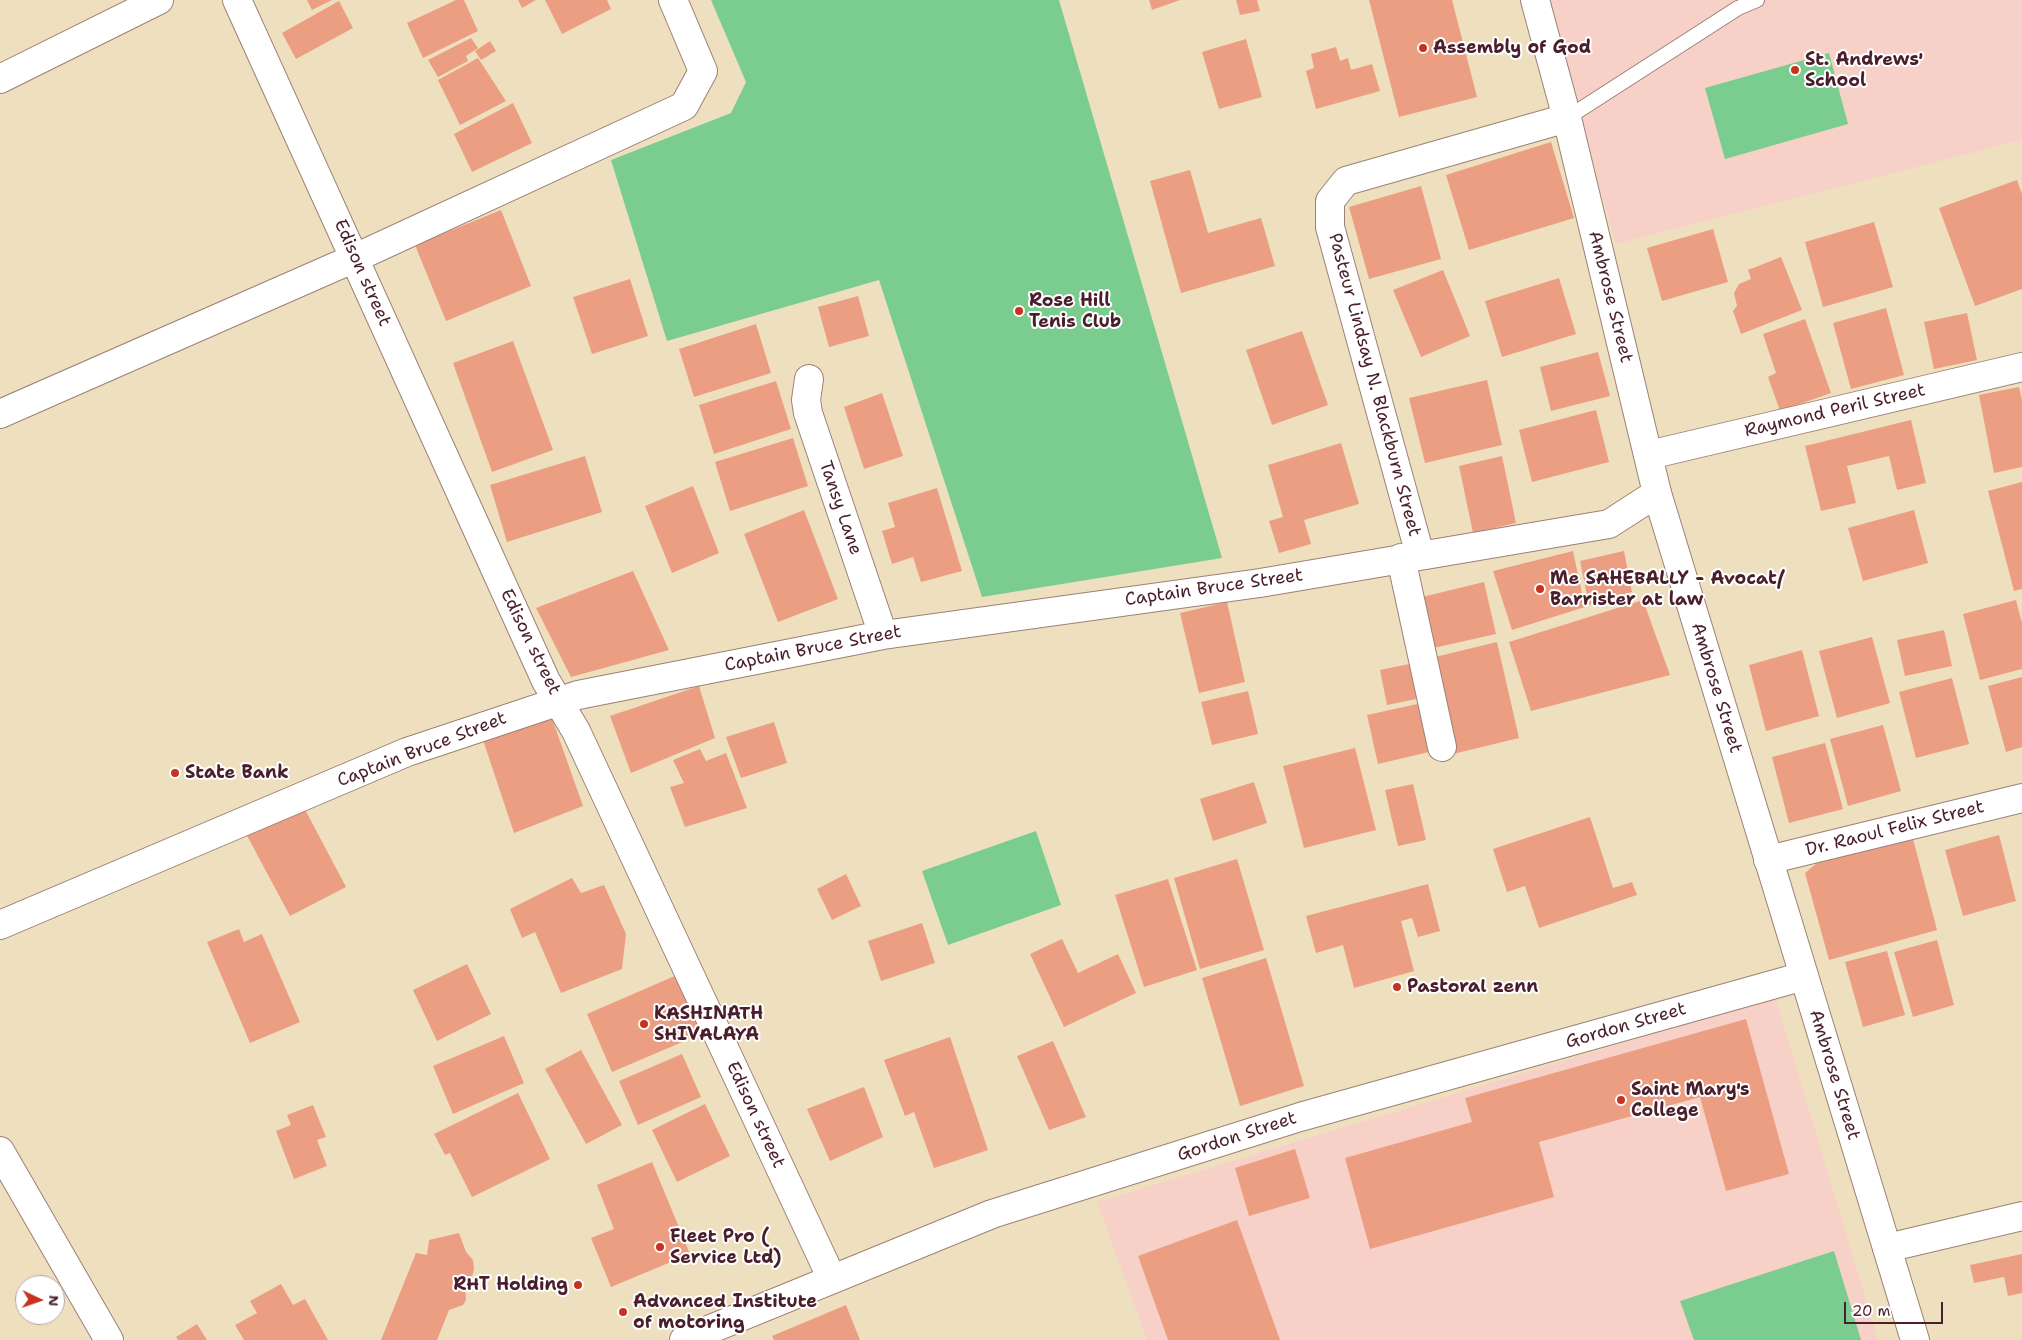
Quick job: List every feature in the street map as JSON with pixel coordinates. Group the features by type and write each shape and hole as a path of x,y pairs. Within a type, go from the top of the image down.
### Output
{"street":[{"path":"0,79 159,0"},
{"name":"Edison street","path":"237,0 546,681 576,731 832,1278"},
{"path":"0,414 355,258 684,106 703,71 673,0"},
{"name":"Ambrose Street","path":"1535,0 1567,118 1649,456 1656,493 1915,1340"},
{"name":"Pasteur Lindsay N. Blackburn Street","path":"1442,748 1411,556 1330,227 1330,201 1346,181 1567,118"},
{"name":"Raymond Peril Street","path":"1649,456 2022,367"},
{"name":"Tansy Lane","path":"809,379 806,400 808,414 883,634"},
{"name":"Captain Bruce Street","path":"0,925 407,752 558,701 883,634 1260,583 1609,524 1656,493"},
{"name":"Dr. Raoul Felix Street","path":"1768,860 2022,798"},
{"name":"Gordon Street","path":"684,1340 992,1214 1290,1120 1804,976"},
{"path":"0,1151 109,1340"},
{"path":"1887,1248 2022,1216"}],"lane":[{"path":"1567,118 1738,8 1757,0"}],"shaded area":[{"name":"St. Andrews' School","path":"1547,0 2022,0 2022,140 1616,244"},
{"name":"Saint Mary's College","path":"1775,997 1878,1340 1147,1340 1097,1202"}],"green space":[{"name":"Rose Hill Tenis Club","path":"711,0 1059,0 1222,558 982,597 879,280 667,341 611,160 731,113 746,82"},
{"path":"1829,53 1848,124 1725,159 1705,88"},
{"path":"1036,831 1061,905 948,945 922,871"},
{"path":"1834,1251 1861,1340 1694,1340 1680,1301"}],"building":[{"path":"307,0 332,0 312,10"},
{"path":"456,0 464,0 478,31 423,58 407,23"},
{"path":"518,0 536,0 522,8"},
{"path":"545,0 607,0 611,9 562,34"},
{"path":"1149,0 1180,0 1152,10"},
{"path":"1236,0 1257,0 1260,11 1240,15"},
{"name":"Assembly of God","path":"1369,0 1452,0 1477,97 1399,117"},
{"path":"339,1 353,28 296,59 282,33"},
{"path":"471,38 478,48 466,56 468,61 438,77 428,60"},
{"path":"1246,39 1262,97 1219,109 1202,52"},
{"path":"490,41 496,51 481,60 475,51"},
{"path":"1336,47 1340,61 1348,58 1351,70 1372,64 1380,91 1316,109 1306,71 1314,68 1311,54"},
{"path":"478,58 506,101 460,125 438,80"},
{"path":"513,103 532,143 472,172 454,134"},
{"path":"1551,142 1574,218 1469,250 1446,175"},
{"path":"1190,170 1208,233 1261,218 1275,266 1181,293 1150,181"},
{"path":"2017,180 2022,194 2022,289 1975,306 1939,208"},
{"path":"1421,186 1441,259 1369,279 1349,207"},
{"path":"501,210 531,286 446,321 415,245"},
{"path":"1874,222 1893,287 1823,307 1805,242"},
{"path":"1713,229 1728,282 1662,301 1647,248"},
{"path":"1781,257 1802,310 1741,334 1733,311 1737,306 1734,293 1739,284 1751,279 1748,270"},
{"path":"1443,270 1470,336 1421,357 1393,290"},
{"path":"1559,278 1576,334 1502,357 1485,301"},
{"path":"630,279 648,336 592,354 573,297"},
{"path":"858,296 869,336 829,347 818,307"},
{"path":"1886,308 1904,375 1851,389 1833,323"},
{"path":"1967,313 1977,360 1934,369 1924,322"},
{"path":"1805,319 1831,393 1780,411 1768,377 1776,373 1763,334"},
{"path":"756,324 771,373 694,397 679,349"},
{"path":"1302,331 1328,405 1272,425 1246,350"},
{"path":"513,341 553,450 492,472 453,363"},
{"path":"1598,352 1610,396 1551,411 1540,367"},
{"path":"1487,380 1502,445 1425,463 1409,398"},
{"path":"776,381 791,429 714,454 699,405"},
{"path":"2019,387 2022,400 2022,467 1994,473 1979,395"},
{"path":"882,393 903,456 864,469 844,407"},
{"path":"1596,410 1609,462 1532,482 1519,430"},
{"path":"1911,420 1926,483 1897,490 1889,456 1847,466 1856,503 1821,511 1805,446"},
{"path":"793,438 808,486 730,511 715,462"},
{"path":"1341,443 1359,504 1304,520 1311,544 1279,553 1269,521 1283,517 1268,465"},
{"path":"585,456 602,512 507,542 490,485"},
{"path":"1502,456 1516,523 1473,533 1459,466"},
{"path":"2022,482 2022,589 2014,591 1988,491"},
{"path":"693,486 719,553 672,573 645,506"},
{"path":"937,488 962,571 921,582 913,557 892,564 882,531 895,527 888,503"},
{"path":"804,510 838,599 778,622 744,534"},
{"path":"1914,510 1928,563 1863,581 1848,528"},
{"name":"Me SAHEBALLY - Avocat/ Barrister at law","path":"1573,551 1585,607 1512,630 1493,571"},
{"path":"1624,551 1632,592 1589,605 1580,561"},
{"path":"633,571 669,650 571,677 536,608"},
{"path":"1484,582 1496,634 1429,649 1418,598"},
{"path":"1643,600 1670,675 1531,711 1509,642"},
{"path":"2016,600 2022,623 2022,669 1980,680 1963,614"},
{"path":"1227,602 1245,682 1199,693 1180,613"},
{"path":"1944,630 1952,666 1905,676 1897,640"},
{"path":"1872,637 1890,703 1837,718 1819,651"},
{"path":"1497,642 1519,738 1453,754 1431,658"},
{"path":"1802,650 1819,716 1766,731 1749,665"},
{"path":"1414,663 1421,698 1387,705 1380,670"},
{"path":"2022,677 2022,747 2006,752 1988,686"},
{"path":"1952,678 1969,744 1916,758 1899,692"},
{"path":"699,686 715,738 631,773 610,716"},
{"path":"1248,691 1258,734 1212,745 1201,702"},
{"path":"1422,703 1433,751 1378,764 1367,715"},
{"path":"549,710 583,806 514,833 482,737"},
{"path":"774,722 787,763 741,778 726,737"},
{"path":"1883,725 1901,791 1848,806 1830,739"},
{"path":"1825,743 1843,809 1789,823 1772,757"},
{"path":"1355,748 1376,830 1304,848 1283,766"},
{"path":"700,749 706,761 726,753 747,808 685,827 670,787 684,783 673,760"},
{"path":"1254,782 1267,823 1213,841 1200,799"},
{"path":"1413,784 1426,840 1398,846 1385,790"},
{"path":"300,800 346,887 290,916 244,830"},
{"path":"1590,817 1613,888 1632,882 1637,895 1539,928 1525,886 1507,892 1493,849"},
{"path":"1912,835 1937,930 1829,960 1805,873 1818,862"},
{"path":"1999,835 2016,901 1963,916 1945,850"},
{"path":"1237,859 1264,950 1200,969 1174,878"},
{"path":"846,874 861,906 832,920 817,889"},
{"path":"572,878 581,893 604,885 626,934 622,969 561,993 535,932 522,938 510,909"},
{"path":"1168,879 1197,970 1144,987 1115,895"},
{"path":"1428,884 1440,931 1418,937 1412,918 1401,921 1414,971 1354,988 1343,945 1316,953 1306,916"},
{"path":"922,923 935,963 881,981 868,941"},
{"path":"239,929 244,942 262,934 300,1022 250,1043 207,942"},
{"path":"1062,939 1078,973 1118,954 1136,993 1064,1027 1030,954"},
{"path":"1937,940 1954,1005 1913,1017 1894,952"},
{"path":"1887,951 1905,1015 1863,1027 1845,962"},
{"path":"1266,958 1304,1086 1240,1106 1202,978"},
{"path":"467,964 491,1014 437,1041 413,990"},
{"name":"KASHINATH SHIVALAYA","path":"677,975 701,1034 612,1072 587,1014"},
{"path":"1746,1019 1789,1174 1726,1191 1700,1097 1539,1142 1554,1197 1370,1249 1345,1158 1472,1122 1465,1098"},
{"path":"504,1036 524,1083 453,1114 433,1066"},
{"path":"950,1037 988,1150 934,1168 914,1112 905,1116 884,1060"},
{"path":"1053,1041 1086,1117 1049,1130 1017,1056"},
{"path":"581,1050 622,1125 586,1144 545,1069"},
{"path":"682,1054 701,1097 638,1125 619,1081"},
{"path":"864,1087 883,1137 830,1161 807,1109"},
{"path":"518,1093 550,1159 472,1197 450,1153 445,1155 434,1134"},
{"path":"705,1104 730,1156 677,1182 652,1130"},
{"path":"313,1105 326,1137 317,1140 327,1166 294,1179 276,1131 291,1125 287,1115"},
{"path":"1295,1149 1310,1198 1249,1216 1235,1168"},
{"path":"652,1162 690,1254 611,1287 591,1238 614,1229 597,1185"},
{"path":"1237,1220 1280,1340 1168,1340 1138,1256"},
{"path":"459,1233 466,1252 473,1260 474,1270 472,1276 467,1278 465,1286 466,1300 463,1305 449,1310 437,1340 381,1340 416,1253 427,1255 429,1240"},
{"path":"2022,1254 2022,1293 2008,1296 2004,1277 1974,1283 1970,1265"},
{"path":"281,1284 293,1305 305,1299 328,1340 244,1340 235,1325 257,1313 250,1301"},
{"path":"846,1305 860,1340 774,1340 772,1336"},
{"path":"197,1324 207,1340 178,1340 176,1337"}],"place":[{"name":"Assembly of God","path":"1423,48"},
{"name":"St. Andrews' School","path":"1795,70"},
{"name":"Rose Hill Tenis Club","path":"1019,311"},
{"name":"Me SAHEBALLY - Avocat/ Barrister at law","path":"1540,589"},
{"name":"State Bank","path":"175,773"},
{"name":"Pastoral zenn","path":"1397,987"},
{"name":"KASHINATH SHIVALAYA","path":"644,1024"},
{"name":"Saint Mary's College","path":"1621,1100"},
{"name":"Fleet Pro ( Service Ltd)","path":"660,1247"},
{"name":"RHT Holding","path":"578,1285"},
{"name":"Advanced Institute of motoring","path":"623,1312"}]}
